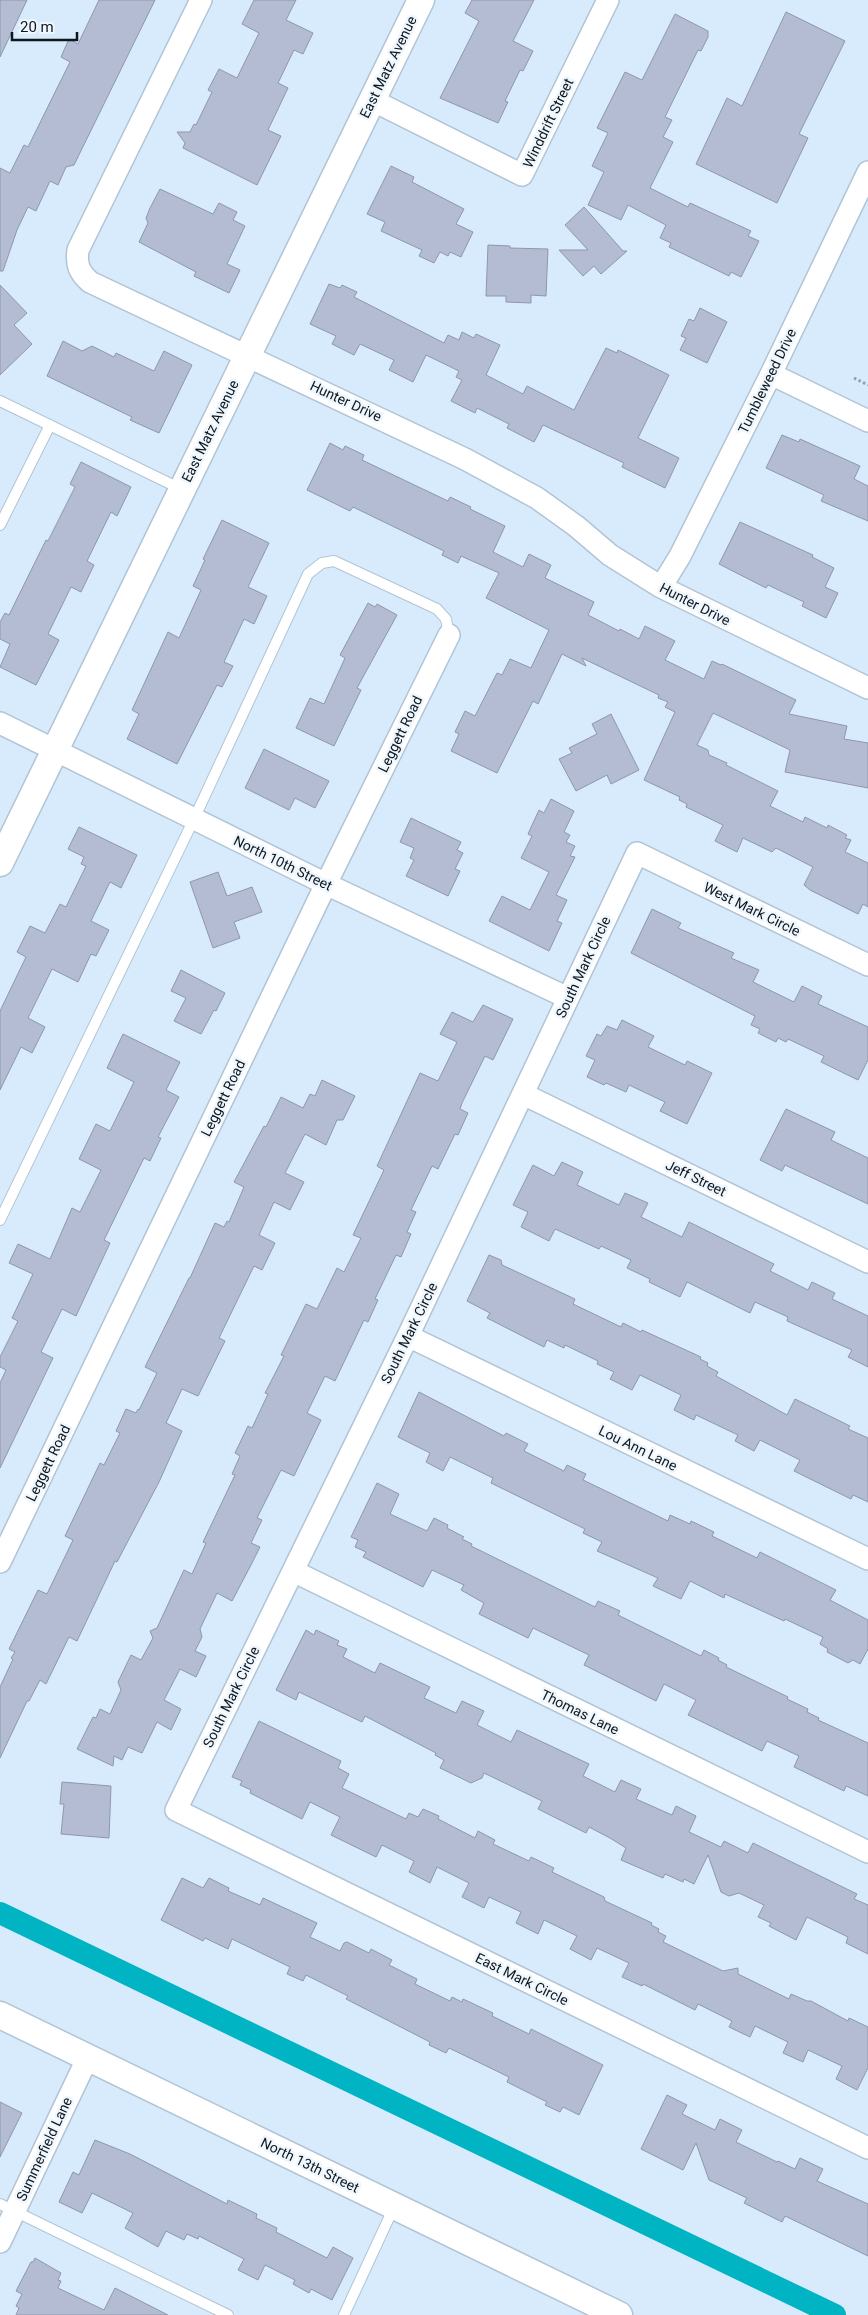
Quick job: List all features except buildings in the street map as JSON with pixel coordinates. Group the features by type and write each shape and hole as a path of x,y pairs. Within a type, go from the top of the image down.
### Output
{"street":[{"name":"Hunter Drive","path":"201,0 78,250 77,262 80,273 90,282 247,354 465,459 537,498 576,526 610,555 661,587 868,688"},
{"name":"East Matz Avenue","path":"0,863 421,0"},
{"name":"Winddrift Street","path":"372,100 522,176 608,0"},
{"name":"Tumbleweed Drive","path":"661,587 680,556 771,374 868,172"},
{"path":"771,374 868,421"},
{"name":"Leggett Road","path":"0,1562 326,884 449,635"},
{"name":"North 10th Street","path":"0,723 326,884 568,998"},
{"name":"West Mark Circle","path":"637,853 868,965"},
{"name":"South Mark Circle","path":"176,1810 408,1336 637,853"},
{"name":"Jeff Street","path":"523,1094 868,1262"},
{"name":"Lou Ann Lane","path":"408,1336 868,1559"},
{"name":"Thomas Lane","path":"293,1571 868,1852"},
{"name":"East Mark Circle","path":"176,1810 868,2148"},
{"name":"North 13th Street","path":"0,2015 619,2315"},
{"name":"Summerfield Lane","path":"0,2242 7,2208 88,2057"}],"lane":[{"path":"0,401 182,489"},
{"path":"0,525 50,425"},
{"path":"0,1220 194,819 308,574 322,563 334,561 437,609 446,619 449,635"},
{"path":"344,2315 394,2206"},
{"path":"7,2208 228,2315"}],"path":[{"path":"854,378 868,385"}],"waterway":[{"path":"0,1913 835,2315"}]}
